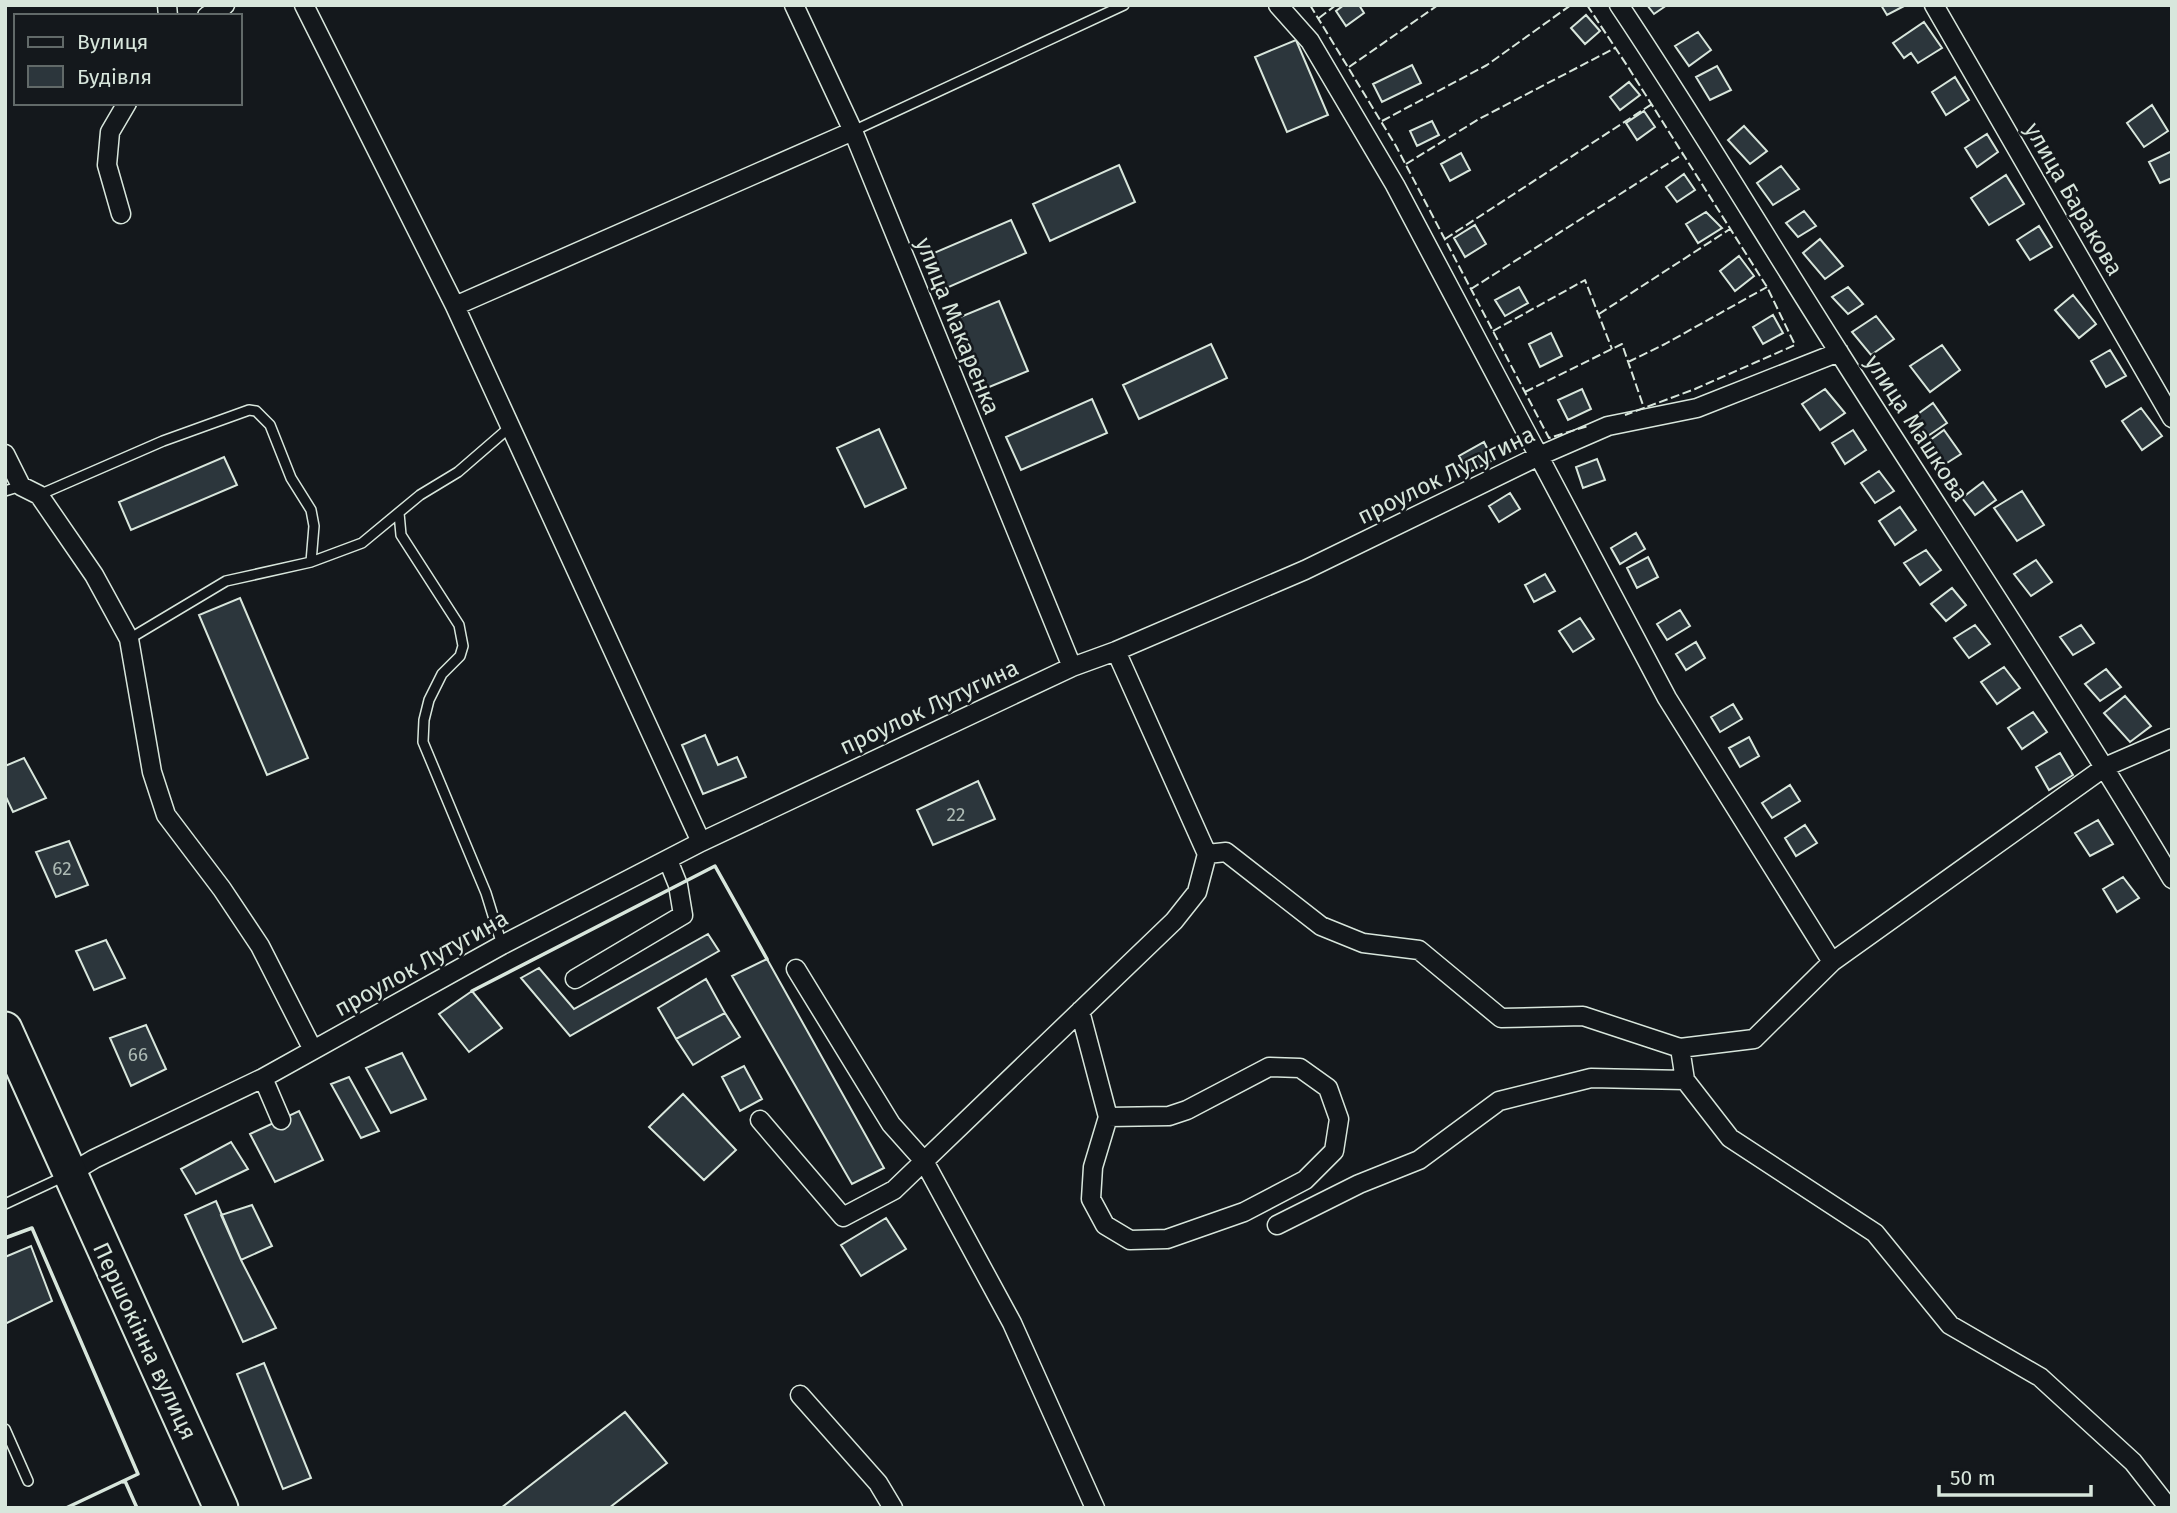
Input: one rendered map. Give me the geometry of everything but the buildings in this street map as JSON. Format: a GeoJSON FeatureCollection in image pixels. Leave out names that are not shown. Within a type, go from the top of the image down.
{"type":"FeatureCollection","features":[{"type":"Feature","properties":{"kind":"highway","name":"Першокінна вулиця"},"geometry":{"type":"LineString","coordinates":[[5,1029],[221,1508]]}},
{"type":"Feature","properties":{"kind":"street"},"geometry":{"type":"LineString","coordinates":[[209,14],[225,5]]}},
{"type":"Feature","properties":{"kind":"street"},"geometry":{"type":"LineString","coordinates":[[304,5],[455,306],[701,842]]}},
{"type":"Feature","properties":{"kind":"street","name":"улица Макаренка"},"geometry":{"type":"LineString","coordinates":[[794,5],[853,131],[1072,667]]}},
{"type":"Feature","properties":{"kind":"street"},"geometry":{"type":"LineString","coordinates":[[1278,5],[1310,41],[1395,185],[1667,698],[1832,962]]}},
{"type":"Feature","properties":{"kind":"street","name":"улица Машкова"},"geometry":{"type":"LineString","coordinates":[[1619,5],[2105,767],[2172,879]]}},
{"type":"Feature","properties":{"kind":"street","name":"улица Баракова"},"geometry":{"type":"LineString","coordinates":[[1934,5],[2172,418]]}},
{"type":"Feature","properties":{"kind":"street"},"geometry":{"type":"LineString","coordinates":[[121,214],[107,166],[110,132],[126,105]]}},
{"type":"Feature","properties":{"kind":"street"},"geometry":{"type":"LineString","coordinates":[[455,306],[853,131]]}},
{"type":"Feature","properties":{"kind":"street","name":"проулок Лутугина"},"geometry":{"type":"LineString","coordinates":[[69,1174],[94,1159],[263,1078],[502,945],[701,842],[1072,667],[1305,570],[1539,456],[1608,426],[1697,408],[1839,352]]}},
{"type":"Feature","properties":{"kind":"street"},"geometry":{"type":"LineString","coordinates":[[5,454],[13,488],[39,495],[94,575],[129,639],[152,772],[166,815],[222,889],[260,946],[313,1050]]}},
{"type":"Feature","properties":{"kind":"street"},"geometry":{"type":"LineString","coordinates":[[760,1120],[843,1217],[894,1190],[1174,921],[1197,892],[1207,854],[1115,651]]}},
{"type":"Feature","properties":{"kind":"street"},"geometry":{"type":"LineString","coordinates":[[1207,854],[1226,852],[1321,926],[1363,943],[1419,950],[1501,1018],[1584,1016],[1681,1048],[1755,1039],[1832,962],[2105,767],[2172,738]]}},
{"type":"Feature","properties":{"kind":"street"},"geometry":{"type":"LineString","coordinates":[[575,979],[682,915],[678,885],[668,860]]}},
{"type":"Feature","properties":{"kind":"street"},"geometry":{"type":"LineString","coordinates":[[796,969],[891,1124],[924,1161],[1012,1323],[1095,1508]]}},
{"type":"Feature","properties":{"kind":"street"},"geometry":{"type":"LineString","coordinates":[[1080,1012],[1108,1118],[1093,1167],[1091,1199],[1105,1225],[1130,1240],[1167,1239],[1244,1212],[1305,1180],[1334,1151],[1339,1119],[1328,1088],[1300,1068],[1269,1067],[1187,1110],[1169,1116],[1108,1118]]}},
{"type":"Feature","properties":{"kind":"street"},"geometry":{"type":"LineString","coordinates":[[1681,1048],[1685,1080],[1730,1139],[1875,1233],[1950,1325],[2040,1377],[2133,1462],[2169,1508]]}},
{"type":"Feature","properties":{"kind":"street"},"geometry":{"type":"LineString","coordinates":[[263,1078],[281,1120]]}},
{"type":"Feature","properties":{"kind":"street"},"geometry":{"type":"LineString","coordinates":[[1277,1225],[1359,1184],[1419,1160],[1499,1101],[1591,1078],[1685,1080]]}},
{"type":"Feature","properties":{"kind":"street"},"geometry":{"type":"LineString","coordinates":[[800,1395],[878,1483],[893,1508]]}},
{"type":"Feature","properties":{"kind":"lane"},"geometry":{"type":"LineString","coordinates":[[853,131],[1124,5]]}},
{"type":"Feature","properties":{"kind":"lane"},"geometry":{"type":"LineString","coordinates":[[39,495],[163,441],[249,410],[256,411],[270,425],[291,478],[310,510],[314,526],[311,562]]}},
{"type":"Feature","properties":{"kind":"lane"},"geometry":{"type":"LineString","coordinates":[[129,639],[226,581],[311,562],[362,543],[420,495],[458,472],[510,428]]}},
{"type":"Feature","properties":{"kind":"lane"},"geometry":{"type":"LineString","coordinates":[[399,513],[401,535],[459,625],[463,646],[460,656],[442,674],[429,700],[424,720],[423,742],[486,893],[502,945]]}},
{"type":"Feature","properties":{"kind":"lane"},"geometry":{"type":"LineString","coordinates":[[5,1203],[69,1174]]}},
{"type":"Feature","properties":{"kind":"lane"},"geometry":{"type":"LineString","coordinates":[[5,1430],[28,1481]]}},
{"type":"Feature","properties":{"kind":"fence"},"geometry":{"type":"LineString","coordinates":[[1310,5],[1396,146],[1549,438],[1588,426]]}},
{"type":"Feature","properties":{"kind":"fence"},"geometry":{"type":"LineString","coordinates":[[1319,18],[1336,5]]}},
{"type":"Feature","properties":{"kind":"fence"},"geometry":{"type":"LineString","coordinates":[[1349,67],[1438,5]]}},
{"type":"Feature","properties":{"kind":"fence"},"geometry":{"type":"LineString","coordinates":[[1382,121],[1487,65],[1571,5]]}},
{"type":"Feature","properties":{"kind":"fence"},"geometry":{"type":"LineString","coordinates":[[1587,5],[1767,287],[1795,345],[1695,389],[1625,415]]}},
{"type":"Feature","properties":{"kind":"fence"},"geometry":{"type":"LineString","coordinates":[[1406,164],[1479,119],[1615,48]]}},
{"type":"Feature","properties":{"kind":"fence"},"geometry":{"type":"LineString","coordinates":[[1445,239],[1652,104]]}},
{"type":"Feature","properties":{"kind":"fence"},"geometry":{"type":"LineString","coordinates":[[1471,289],[1683,154]]}},
{"type":"Feature","properties":{"kind":"fence"},"geometry":{"type":"LineString","coordinates":[[1599,314],[1730,229]]}},
{"type":"Feature","properties":{"kind":"fence"},"geometry":{"type":"LineString","coordinates":[[1493,331],[1585,280],[1612,349]]}},
{"type":"Feature","properties":{"kind":"fence"},"geometry":{"type":"LineString","coordinates":[[1628,362],[1767,287]]}},
{"type":"Feature","properties":{"kind":"fence"},"geometry":{"type":"LineString","coordinates":[[1525,392],[1622,344],[1644,408]]}},
{"type":"Feature","properties":{"kind":"wall"},"geometry":{"type":"LineString","coordinates":[[472,991],[715,866],[767,959]]}},
{"type":"Feature","properties":{"kind":"wall"},"geometry":{"type":"LineString","coordinates":[[5,1238],[32,1228],[138,1474],[66,1508]]}},
{"type":"Feature","properties":{"kind":"wall"},"geometry":{"type":"LineString","coordinates":[[123,1482],[125,1481],[137,1508]]}}]}
